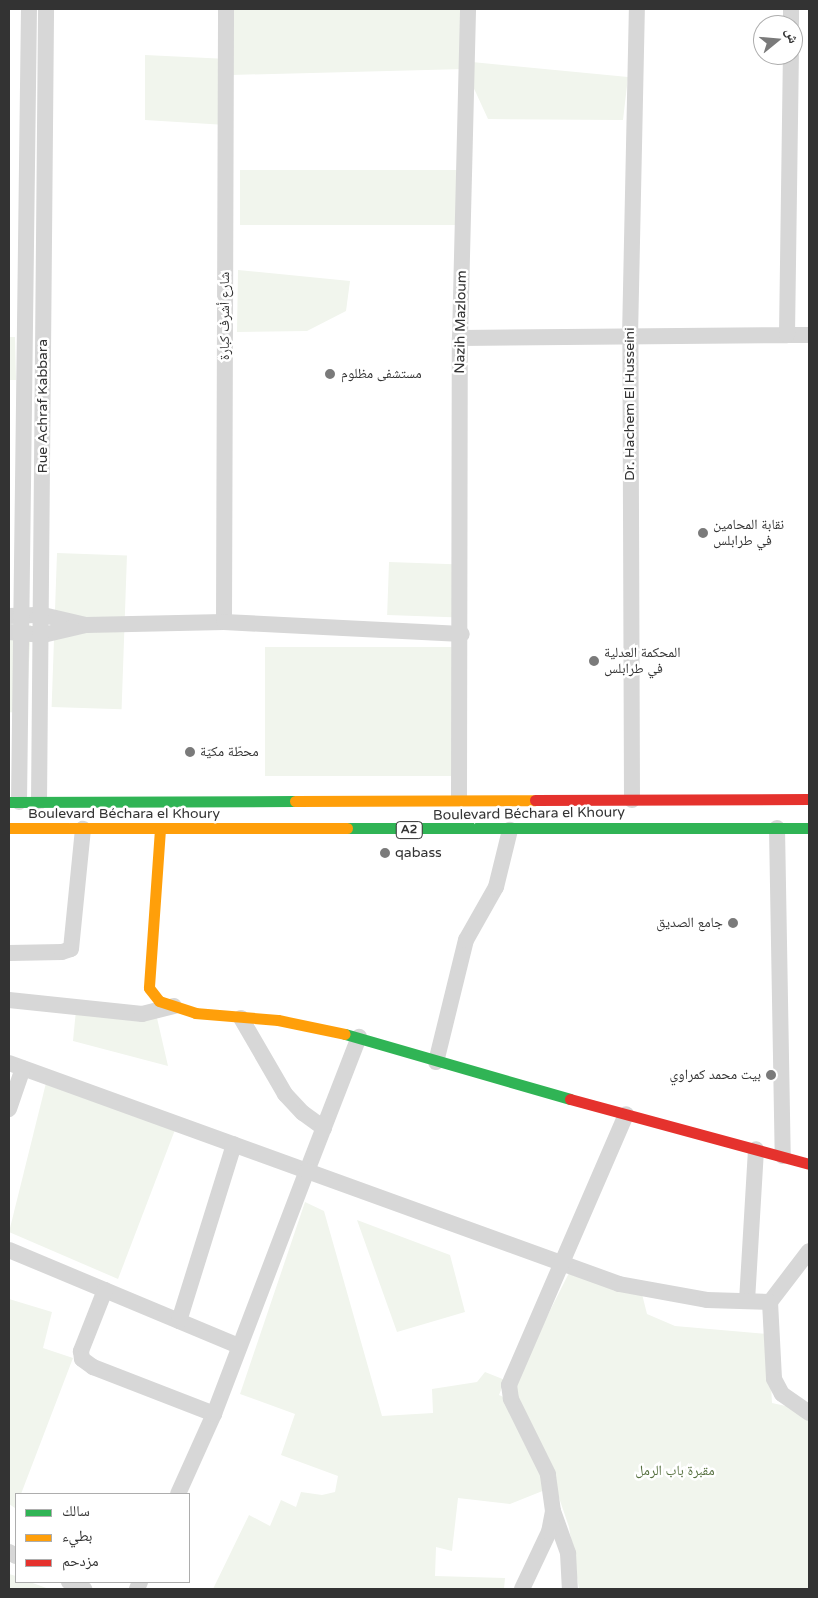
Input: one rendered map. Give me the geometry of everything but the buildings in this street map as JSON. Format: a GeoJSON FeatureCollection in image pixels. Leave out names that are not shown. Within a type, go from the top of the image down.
{"type":"FeatureCollection","features":[{"type":"Feature","properties":{"kind":"main road","name":"Boulevard Béchara el Khoury"},"geometry":{"type":"LineString","coordinates":[[14,802],[459,798],[632,800],[809,799]]}},
{"type":"Feature","properties":{"kind":"main road","name":"Boulevard Béchara el Khoury"},"geometry":{"type":"LineString","coordinates":[[9,828],[83,830],[809,828]]}},
{"type":"Feature","properties":{"kind":"main road"},"geometry":{"type":"LineString","coordinates":[[160,829],[149,988],[159,1001],[195,1013],[278,1020],[358,1037],[436,1062],[809,1164]]}},
{"type":"Feature","properties":{"kind":"street","name":"Rue Achraf Kabbara"},"geometry":{"type":"LineString","coordinates":[[14,802],[16,616],[29,9]]}},
{"type":"Feature","properties":{"kind":"street","name":"Rue Achraf Kabbara"},"geometry":{"type":"LineString","coordinates":[[39,802],[43,635],[46,9]]}},
{"type":"Feature","properties":{"kind":"street","name":"شارع أشرف كبارة"},"geometry":{"type":"LineString","coordinates":[[224,622],[226,9]]}},
{"type":"Feature","properties":{"kind":"street","name":"Nazih Mazloum"},"geometry":{"type":"LineString","coordinates":[[459,798],[462,634],[460,338],[468,9]]}},
{"type":"Feature","properties":{"kind":"street","name":"Dr. Hachem El Husseini"},"geometry":{"type":"LineString","coordinates":[[632,800],[630,336],[637,9]]}},
{"type":"Feature","properties":{"kind":"street"},"geometry":{"type":"LineString","coordinates":[[787,335],[791,65]]}},
{"type":"Feature","properties":{"kind":"street"},"geometry":{"type":"LineString","coordinates":[[460,338],[809,335]]}},
{"type":"Feature","properties":{"kind":"street"},"geometry":{"type":"LineString","coordinates":[[16,616],[43,615],[86,625]]}},
{"type":"Feature","properties":{"kind":"street"},"geometry":{"type":"LineString","coordinates":[[16,633],[43,635],[86,625],[224,622],[462,634]]}},
{"type":"Feature","properties":{"kind":"street"},"geometry":{"type":"LineString","coordinates":[[777,828],[783,1156]]}},
{"type":"Feature","properties":{"kind":"street"},"geometry":{"type":"LineString","coordinates":[[9,953],[62,952],[71,948],[83,830]]}},
{"type":"Feature","properties":{"kind":"street"},"geometry":{"type":"LineString","coordinates":[[436,1062],[466,940],[496,887],[510,830]]}},
{"type":"Feature","properties":{"kind":"street"},"geometry":{"type":"LineString","coordinates":[[9,1000],[142,1014],[174,1006]]}},
{"type":"Feature","properties":{"kind":"street"},"geometry":{"type":"LineString","coordinates":[[241,1018],[286,1094],[303,1113],[324,1128]]}},
{"type":"Feature","properties":{"kind":"street"},"geometry":{"type":"LineString","coordinates":[[178,1493],[214,1414],[238,1346],[358,1037]]}},
{"type":"Feature","properties":{"kind":"street"},"geometry":{"type":"LineString","coordinates":[[9,1109],[16,1066],[560,1264],[668,1295],[770,1302]]}},
{"type":"Feature","properties":{"kind":"street"},"geometry":{"type":"LineString","coordinates":[[522,1589],[549,1532],[552,1511],[548,1474],[511,1400],[509,1385],[626,1114]]}},
{"type":"Feature","properties":{"kind":"street"},"geometry":{"type":"LineString","coordinates":[[179,1321],[234,1144]]}},
{"type":"Feature","properties":{"kind":"street"},"geometry":{"type":"LineString","coordinates":[[746,1301],[756,1149]]}},
{"type":"Feature","properties":{"kind":"street"},"geometry":{"type":"LineString","coordinates":[[9,1250],[238,1346]]}},
{"type":"Feature","properties":{"kind":"street"},"geometry":{"type":"LineString","coordinates":[[809,1251],[770,1302],[774,1379],[782,1394],[809,1413]]}},
{"type":"Feature","properties":{"kind":"street"},"geometry":{"type":"LineString","coordinates":[[105,1290],[81,1351],[82,1359],[93,1367],[214,1414]]}},
{"type":"Feature","properties":{"kind":"street"},"geometry":{"type":"LineString","coordinates":[[552,1511],[568,1553],[570,1589]]}},
{"type":"Feature","properties":{"kind":"street"},"geometry":{"type":"LineString","coordinates":[[70,1583],[84,1589]]}},
{"type":"Feature","properties":{"kind":"green space"},"geometry":{"type":"Polygon","coordinates":[[[233,9],[474,9],[472,62],[628,77],[623,120],[488,119],[465,69],[231,75],[226,125],[145,120],[145,55],[228,59],[233,9]]]}},
{"type":"Feature","properties":{"kind":"green space"},"geometry":{"type":"Polygon","coordinates":[[[240,170],[464,170],[464,225],[240,225],[240,170]]]}},
{"type":"Feature","properties":{"kind":"green space"},"geometry":{"type":"Polygon","coordinates":[[[238,270],[350,281],[346,311],[307,331],[237,332],[238,270]]]}},
{"type":"Feature","properties":{"kind":"green space"},"geometry":{"type":"Polygon","coordinates":[[[9,337],[15,337],[16,380],[9,380],[9,337]]]}},
{"type":"Feature","properties":{"kind":"green space"},"geometry":{"type":"Polygon","coordinates":[[[57,553],[127,555],[122,709],[52,707],[57,553]]]}},
{"type":"Feature","properties":{"kind":"green space"},"geometry":{"type":"Polygon","coordinates":[[[389,562],[454,564],[452,617],[387,615],[389,562]]]}},
{"type":"Feature","properties":{"kind":"green space"},"geometry":{"type":"Polygon","coordinates":[[[9,624],[31,625],[26,713],[9,712],[9,624]]]}},
{"type":"Feature","properties":{"kind":"green space"},"geometry":{"type":"Polygon","coordinates":[[[265,647],[453,647],[453,776],[265,776],[265,647]]]}},
{"type":"Feature","properties":{"kind":"green space"},"geometry":{"type":"Polygon","coordinates":[[[76,1010],[157,1018],[168,1066],[73,1041],[76,1010]]]}},
{"type":"Feature","properties":{"kind":"green space"},"geometry":{"type":"Polygon","coordinates":[[[48,1075],[178,1122],[118,1279],[9,1232],[48,1075]]]}},
{"type":"Feature","properties":{"kind":"green space","name":"مقبرة باب الرمل"},"geometry":{"type":"Polygon","coordinates":[[[305,1202],[324,1211],[382,1416],[433,1413],[432,1389],[477,1382],[485,1372],[505,1380],[499,1395],[506,1398],[570,1271],[642,1294],[647,1314],[675,1326],[768,1334],[772,1403],[809,1411],[809,1589],[579,1589],[569,1527],[555,1486],[510,1504],[458,1498],[452,1551],[436,1547],[435,1576],[505,1578],[504,1589],[213,1589],[249,1515],[270,1526],[281,1500],[296,1507],[301,1492],[322,1495],[335,1492],[338,1476],[281,1455],[295,1414],[240,1394],[305,1202]]]}},
{"type":"Feature","properties":{"kind":"green space"},"geometry":{"type":"Polygon","coordinates":[[[357,1220],[450,1255],[465,1312],[397,1332],[357,1220]]]}},
{"type":"Feature","properties":{"kind":"green space"},"geometry":{"type":"Polygon","coordinates":[[[9,1299],[52,1312],[43,1348],[73,1358],[21,1493],[15,1493],[15,1508],[9,1504],[9,1299]]]}},
{"type":"Feature","properties":{"kind":"green space"},"geometry":{"type":"Polygon","coordinates":[[[9,1574],[15,1576],[15,1583],[33,1583],[49,1589],[9,1589],[9,1574]]]}},
{"type":"Feature","properties":{"kind":"traffic: fast"},"geometry":{"type":"LineString","coordinates":[[9,802],[295,801]]}},
{"type":"Feature","properties":{"kind":"traffic: fast"},"geometry":{"type":"LineString","coordinates":[[347,828],[809,828]]}},
{"type":"Feature","properties":{"kind":"traffic: fast"},"geometry":{"type":"LineString","coordinates":[[345,1034],[570,1099]]}},
{"type":"Feature","properties":{"kind":"traffic: slow"},"geometry":{"type":"LineString","coordinates":[[295,801],[535,800]]}},
{"type":"Feature","properties":{"kind":"traffic: slow"},"geometry":{"type":"LineString","coordinates":[[9,828],[347,828]]}},
{"type":"Feature","properties":{"kind":"traffic: slow"},"geometry":{"type":"LineString","coordinates":[[160,829],[149,988],[159,1001],[195,1013],[278,1020],[345,1034]]}},
{"type":"Feature","properties":{"kind":"traffic: jam"},"geometry":{"type":"LineString","coordinates":[[535,800],[809,799]]}},
{"type":"Feature","properties":{"kind":"traffic: jam"},"geometry":{"type":"LineString","coordinates":[[570,1099],[809,1164]]}},
{"type":"Feature","properties":{"kind":"place","name":"مستشفى مظلوم"},"geometry":{"type":"Point","coordinates":[330,374]}},
{"type":"Feature","properties":{"kind":"place","name":"نقابة المحامين في طرابلس"},"geometry":{"type":"Point","coordinates":[703,533]}},
{"type":"Feature","properties":{"kind":"place","name":"المحكمة العدلية في طرابلس"},"geometry":{"type":"Point","coordinates":[594,661]}},
{"type":"Feature","properties":{"kind":"place","name":"محطّة مكيّة"},"geometry":{"type":"Point","coordinates":[190,752]}},
{"type":"Feature","properties":{"kind":"place","name":"qabass"},"geometry":{"type":"Point","coordinates":[385,853]}},
{"type":"Feature","properties":{"kind":"place","name":"جامع الصديق"},"geometry":{"type":"Point","coordinates":[733,923]}},
{"type":"Feature","properties":{"kind":"place","name":"بيت محمد كمراوي"},"geometry":{"type":"Point","coordinates":[771,1075]}}]}
